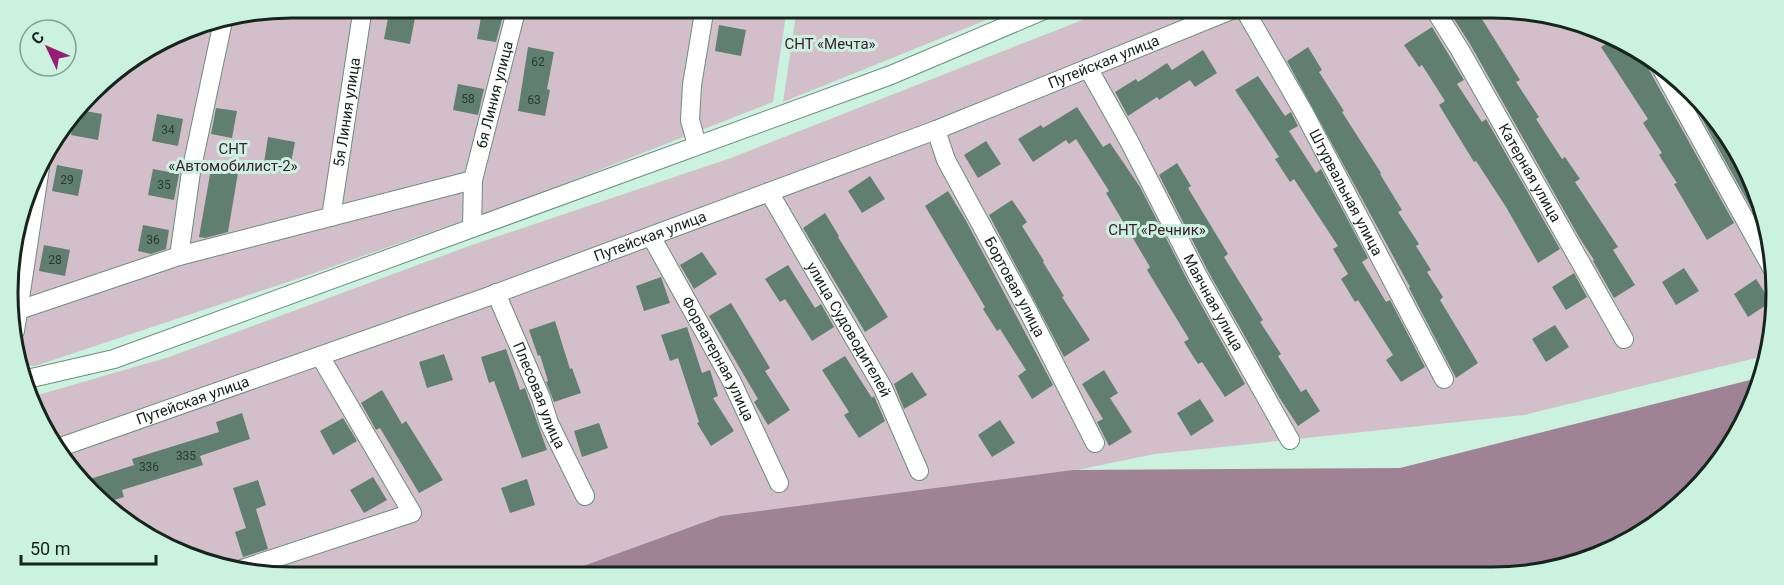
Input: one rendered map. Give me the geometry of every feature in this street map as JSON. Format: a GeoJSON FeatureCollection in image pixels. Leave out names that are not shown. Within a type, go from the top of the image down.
{"type":"FeatureCollection","features":[{"type":"Feature","properties":{"kind":"street","name":"5я Линия улица"},"geometry":{"type":"LineString","coordinates":[[331,217],[361,18]]}},
{"type":"Feature","properties":{"kind":"street","name":"6я Линия улица"},"geometry":{"type":"LineString","coordinates":[[472,228],[473,180],[514,18]]}},
{"type":"Feature","properties":{"kind":"street"},"geometry":{"type":"LineString","coordinates":[[697,145],[690,120],[692,85],[703,18]]}},
{"type":"Feature","properties":{"kind":"street"},"geometry":{"type":"LineString","coordinates":[[32,378],[114,359],[891,75],[1027,18]]}},
{"type":"Feature","properties":{"kind":"street","name":"Путейская улица"},"geometry":{"type":"LineString","coordinates":[[64,446],[651,236],[936,130],[1216,18]]}},
{"type":"Feature","properties":{"kind":"street","name":"Штурвальная улица"},"geometry":{"type":"LineString","coordinates":[[1247,18],[1303,111],[1444,379]]}},
{"type":"Feature","properties":{"kind":"street","name":"Катерная улица"},"geometry":{"type":"LineString","coordinates":[[1439,18],[1460,50],[1624,339]]}},
{"type":"Feature","properties":{"kind":"street"},"geometry":{"type":"LineString","coordinates":[[179,256],[190,172],[222,27]]}},
{"type":"Feature","properties":{"kind":"street","name":"Маячная улица"},"geometry":{"type":"LineString","coordinates":[[1088,68],[1129,141],[1199,278],[1290,440]]}},
{"type":"Feature","properties":{"kind":"street"},"geometry":{"type":"LineString","coordinates":[[1670,85],[1763,252]]}},
{"type":"Feature","properties":{"kind":"street","name":"Бортовая улица"},"geometry":{"type":"LineString","coordinates":[[936,130],[946,160],[1028,311],[1095,443]]}},
{"type":"Feature","properties":{"kind":"street"},"geometry":{"type":"LineString","coordinates":[[19,308],[179,256],[473,180]]}},
{"type":"Feature","properties":{"kind":"street","name":"улица Судоводителей"},"geometry":{"type":"LineString","coordinates":[[769,192],[883,388],[919,471]]}},
{"type":"Feature","properties":{"kind":"street"},"geometry":{"type":"LineString","coordinates":[[18,296],[34,201]]}},
{"type":"Feature","properties":{"kind":"street","name":"Форватерная улица"},"geometry":{"type":"LineString","coordinates":[[651,236],[730,380],[779,483]]}},
{"type":"Feature","properties":{"kind":"street","name":"Плесовая улица"},"geometry":{"type":"LineString","coordinates":[[496,293],[549,423],[585,496]]}},
{"type":"Feature","properties":{"kind":"street"},"geometry":{"type":"LineString","coordinates":[[255,565],[412,513],[320,356]]}},
{"type":"Feature","properties":{"kind":"green space","name":"СНТ «Автомобилист-2»"},"geometry":{"type":"Polygon","coordinates":[[[292,18],[786,18],[773,102],[533,196],[303,277],[35,366],[27,364],[20,328],[18,292],[23,239],[39,187],[64,140],[98,98],[140,64],[171,46],[221,27],[257,20],[292,18]]]}},
{"type":"Feature","properties":{"kind":"green space","name":"СНТ «Мечта»"},"geometry":{"type":"Polygon","coordinates":[[[795,18],[991,18],[783,102],[795,18]]]}},
{"type":"Feature","properties":{"kind":"green space","name":"СНТ «Речник»"},"geometry":{"type":"Polygon","coordinates":[[[1088,18],[1492,18],[1545,23],[1597,39],[1644,64],[1686,98],[1720,140],[1745,187],[1761,239],[1766,292],[1761,346],[1758,357],[1524,415],[1155,454],[602,567],[292,567],[257,565],[221,558],[187,546],[155,530],[125,510],[98,487],[64,445],[38,395],[169,357],[469,246],[731,158],[1088,18]]]}},
{"type":"Feature","properties":{"kind":"shaded area"},"geometry":{"type":"Polygon","coordinates":[[[1751,380],[1738,414],[1720,445],[1686,487],[1659,510],[1629,530],[1597,546],[1563,558],[1527,565],[1492,567],[581,567],[721,516],[1073,470],[1400,468],[1751,380]]]}},
{"type":"Feature","properties":{"kind":"building"},"geometry":{"type":"Polygon","coordinates":[[[388,18],[415,18],[410,44],[384,39],[388,18]]]}},
{"type":"Feature","properties":{"kind":"building"},"geometry":{"type":"Polygon","coordinates":[[[481,18],[502,18],[496,42],[477,39],[481,18]]]}},
{"type":"Feature","properties":{"kind":"building"},"geometry":{"type":"Polygon","coordinates":[[[1453,18],[1481,18],[1520,80],[1516,82],[1539,117],[1536,119],[1562,159],[1565,157],[1580,179],[1575,182],[1618,247],[1613,250],[1635,285],[1614,298],[1453,18]]]}},
{"type":"Feature","properties":{"kind":"building"},"geometry":{"type":"Polygon","coordinates":[[[719,25],[746,30],[741,56],[715,51],[719,25]]]}},
{"type":"Feature","properties":{"kind":"building"},"geometry":{"type":"Polygon","coordinates":[[[1432,27],[1464,80],[1457,84],[1482,122],[1486,119],[1560,249],[1538,263],[1506,207],[1476,161],[1474,162],[1439,105],[1445,101],[1422,65],[1419,67],[1404,45],[1432,27]]]}},
{"type":"Feature","properties":{"kind":"building"},"geometry":{"type":"Polygon","coordinates":[[[1607,43],[1646,66],[1734,223],[1707,240],[1674,184],[1677,183],[1659,155],[1662,153],[1643,123],[1648,119],[1601,47],[1607,43]]]}},
{"type":"Feature","properties":{"kind":"building"},"geometry":{"type":"Polygon","coordinates":[[[528,47],[554,52],[545,116],[518,111],[528,47]]]}},
{"type":"Feature","properties":{"kind":"building"},"geometry":{"type":"Polygon","coordinates":[[[1308,47],[1322,70],[1319,72],[1344,111],[1342,112],[1402,210],[1398,212],[1419,244],[1416,246],[1431,270],[1427,272],[1443,297],[1440,300],[1478,363],[1456,378],[1410,287],[1287,61],[1308,47]]]}},
{"type":"Feature","properties":{"kind":"building"},"geometry":{"type":"Polygon","coordinates":[[[1203,50],[1217,73],[1195,87],[1190,80],[1159,100],[1157,97],[1128,116],[1115,92],[1136,79],[1138,82],[1167,63],[1172,70],[1203,50]]]}},
{"type":"Feature","properties":{"kind":"building"},"geometry":{"type":"Polygon","coordinates":[[[1258,76],[1285,116],[1291,112],[1298,126],[1289,131],[1316,173],[1321,169],[1368,258],[1362,262],[1386,302],[1390,300],[1425,367],[1401,382],[1386,360],[1393,355],[1358,300],[1355,302],[1341,279],[1348,274],[1333,249],[1338,246],[1294,179],[1290,182],[1275,159],[1279,157],[1235,90],[1258,76]]]}},
{"type":"Feature","properties":{"kind":"building"},"geometry":{"type":"Polygon","coordinates":[[[458,84],[484,89],[478,115],[453,110],[458,84]]]}},
{"type":"Feature","properties":{"kind":"building"},"geometry":{"type":"Polygon","coordinates":[[[1077,107],[1103,147],[1110,143],[1140,187],[1189,283],[1245,384],[1225,397],[1202,362],[1198,364],[1184,342],[1189,339],[1147,270],[1150,267],[1106,193],[1109,191],[1076,139],[1069,144],[1066,140],[1033,162],[1018,139],[1041,125],[1043,128],[1077,107]]]}},
{"type":"Feature","properties":{"kind":"building"},"geometry":{"type":"Polygon","coordinates":[[[216,108],[237,111],[232,138],[211,134],[216,108]]]}},
{"type":"Feature","properties":{"kind":"building"},"geometry":{"type":"Polygon","coordinates":[[[87,111],[102,114],[98,140],[71,135],[72,129],[87,111]]]}},
{"type":"Feature","properties":{"kind":"building"},"geometry":{"type":"Polygon","coordinates":[[[1698,112],[1720,140],[1738,171],[1753,211],[1698,112]]]}},
{"type":"Feature","properties":{"kind":"building"},"geometry":{"type":"Polygon","coordinates":[[[157,114],[183,119],[178,146],[152,141],[157,114]]]}},
{"type":"Feature","properties":{"kind":"building"},"geometry":{"type":"Polygon","coordinates":[[[268,137],[295,142],[290,168],[264,163],[268,137]]]}},
{"type":"Feature","properties":{"kind":"building"},"geometry":{"type":"Polygon","coordinates":[[[986,141],[1001,164],[978,178],[964,155],[986,141]]]}},
{"type":"Feature","properties":{"kind":"building"},"geometry":{"type":"Polygon","coordinates":[[[212,163],[239,167],[228,232],[205,238],[199,237],[212,163]]]}},
{"type":"Feature","properties":{"kind":"building"},"geometry":{"type":"Polygon","coordinates":[[[1177,163],[1191,186],[1188,188],[1228,254],[1224,257],[1263,320],[1260,322],[1281,354],[1278,356],[1301,392],[1306,389],[1320,411],[1298,426],[1279,397],[1209,273],[1159,175],[1177,163]]]}},
{"type":"Feature","properties":{"kind":"building"},"geometry":{"type":"Polygon","coordinates":[[[57,165],[83,170],[78,196],[52,191],[57,165]]]}},
{"type":"Feature","properties":{"kind":"building"},"geometry":{"type":"Polygon","coordinates":[[[153,169],[179,174],[174,200],[148,195],[153,169]]]}},
{"type":"Feature","properties":{"kind":"building"},"geometry":{"type":"Polygon","coordinates":[[[870,176],[885,199],[862,213],[848,191],[870,176]]]}},
{"type":"Feature","properties":{"kind":"building"},"geometry":{"type":"Polygon","coordinates":[[[948,191],[1053,385],[1032,399],[1018,376],[1026,370],[1000,329],[997,331],[983,309],[985,307],[925,206],[948,191]]]}},
{"type":"Feature","properties":{"kind":"building"},"geometry":{"type":"Polygon","coordinates":[[[1012,200],[1027,222],[1022,226],[1064,296],[1062,297],[1090,340],[1064,357],[989,215],[1012,200]]]}},
{"type":"Feature","properties":{"kind":"building"},"geometry":{"type":"Polygon","coordinates":[[[825,213],[888,317],[865,332],[803,228],[825,213]]]}},
{"type":"Feature","properties":{"kind":"building"},"geometry":{"type":"Polygon","coordinates":[[[143,225],[169,230],[166,249],[151,254],[138,251],[143,225]]]}},
{"type":"Feature","properties":{"kind":"building"},"geometry":{"type":"Polygon","coordinates":[[[44,245],[70,250],[65,276],[39,271],[44,245]]]}},
{"type":"Feature","properties":{"kind":"building"},"geometry":{"type":"Polygon","coordinates":[[[702,252],[717,274],[694,289],[680,265],[702,252]]]}},
{"type":"Feature","properties":{"kind":"building"},"geometry":{"type":"Polygon","coordinates":[[[788,265],[815,308],[821,304],[834,327],[812,341],[785,299],[780,302],[765,279],[788,265]]]}},
{"type":"Feature","properties":{"kind":"building"},"geometry":{"type":"Polygon","coordinates":[[[1684,268],[1699,291],[1676,305],[1662,282],[1684,268]]]}},
{"type":"Feature","properties":{"kind":"building"},"geometry":{"type":"Polygon","coordinates":[[[1574,273],[1587,297],[1566,310],[1552,287],[1574,273]]]}},
{"type":"Feature","properties":{"kind":"building"},"geometry":{"type":"Polygon","coordinates":[[[661,277],[670,303],[644,311],[636,286],[661,277]]]}},
{"type":"Feature","properties":{"kind":"building"},"geometry":{"type":"Polygon","coordinates":[[[1756,279],[1766,294],[1765,306],[1748,317],[1734,294],[1756,279]]]}},
{"type":"Feature","properties":{"kind":"building"},"geometry":{"type":"Polygon","coordinates":[[[731,303],[770,368],[765,371],[790,410],[768,425],[754,402],[758,399],[709,316],[731,303]]]}},
{"type":"Feature","properties":{"kind":"building"},"geometry":{"type":"Polygon","coordinates":[[[555,321],[570,369],[572,368],[581,393],[554,402],[546,382],[548,381],[540,355],[538,356],[529,330],[555,321]]]}},
{"type":"Feature","properties":{"kind":"building"},"geometry":{"type":"Polygon","coordinates":[[[1555,325],[1569,347],[1546,362],[1532,339],[1555,325]]]}},
{"type":"Feature","properties":{"kind":"building"},"geometry":{"type":"Polygon","coordinates":[[[687,327],[702,373],[710,370],[718,396],[713,398],[734,431],[711,446],[697,423],[699,422],[678,358],[670,361],[661,335],[687,327]]]}},
{"type":"Feature","properties":{"kind":"building"},"geometry":{"type":"Polygon","coordinates":[[[506,349],[520,390],[525,388],[547,450],[522,458],[494,381],[489,383],[481,357],[506,349]]]}},
{"type":"Feature","properties":{"kind":"building"},"geometry":{"type":"Polygon","coordinates":[[[444,354],[453,380],[427,388],[419,362],[444,354]]]}},
{"type":"Feature","properties":{"kind":"building"},"geometry":{"type":"Polygon","coordinates":[[[845,356],[872,398],[874,396],[885,421],[859,438],[844,415],[849,412],[822,370],[845,356]]]}},
{"type":"Feature","properties":{"kind":"building"},"geometry":{"type":"Polygon","coordinates":[[[1104,370],[1118,393],[1110,398],[1132,432],[1109,446],[1097,422],[1103,419],[1082,384],[1104,370]]]}},
{"type":"Feature","properties":{"kind":"building"},"geometry":{"type":"Polygon","coordinates":[[[912,372],[927,395],[904,409],[894,384],[912,372]]]}},
{"type":"Feature","properties":{"kind":"building"},"geometry":{"type":"Polygon","coordinates":[[[382,390],[402,424],[406,421],[443,480],[419,493],[380,428],[376,430],[361,403],[382,390]]]}},
{"type":"Feature","properties":{"kind":"building"},"geometry":{"type":"Polygon","coordinates":[[[1200,399],[1214,421],[1191,436],[1177,413],[1200,399]]]}},
{"type":"Feature","properties":{"kind":"building"},"geometry":{"type":"Polygon","coordinates":[[[242,413],[250,439],[200,456],[203,465],[122,490],[124,497],[113,500],[91,479],[134,465],[132,459],[219,432],[216,422],[242,413]]]}},
{"type":"Feature","properties":{"kind":"building"},"geometry":{"type":"Polygon","coordinates":[[[343,418],[357,441],[333,455],[320,431],[343,418]]]}},
{"type":"Feature","properties":{"kind":"building"},"geometry":{"type":"Polygon","coordinates":[[[1000,420],[1015,443],[992,457],[978,435],[1000,420]]]}},
{"type":"Feature","properties":{"kind":"building"},"geometry":{"type":"Polygon","coordinates":[[[599,423],[608,448],[582,457],[574,431],[599,423]]]}},
{"type":"Feature","properties":{"kind":"building"},"geometry":{"type":"Polygon","coordinates":[[[373,477],[387,500],[364,513],[350,490],[373,477]]]}},
{"type":"Feature","properties":{"kind":"building"},"geometry":{"type":"Polygon","coordinates":[[[527,479],[535,505],[510,513],[501,488],[527,479]]]}},
{"type":"Feature","properties":{"kind":"building"},"geometry":{"type":"Polygon","coordinates":[[[258,480],[266,505],[256,509],[268,549],[243,557],[235,532],[246,528],[233,488],[258,480]]]}}]}
